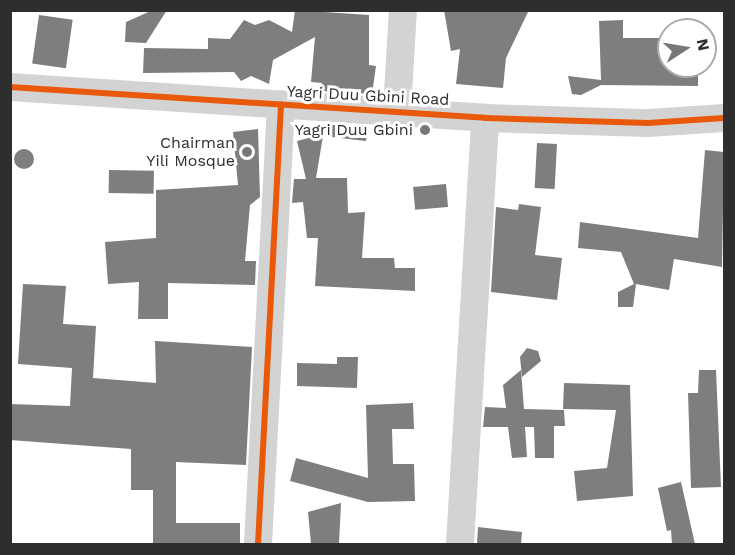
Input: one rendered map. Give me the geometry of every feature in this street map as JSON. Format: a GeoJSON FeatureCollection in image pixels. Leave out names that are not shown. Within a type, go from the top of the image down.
{"type":"FeatureCollection","features":[{"type":"Feature","properties":{"kind":"street"},"geometry":{"type":"LineString","coordinates":[[397,110],[403,10]]}},
{"type":"Feature","properties":{"kind":"street","name":"Yagri Duu Gbini Road"},"geometry":{"type":"LineString","coordinates":[[10,87],[281,105],[397,110],[484,118],[648,123],[724,118]]}},
{"type":"Feature","properties":{"kind":"street"},"geometry":{"type":"LineString","coordinates":[[258,544],[281,105]]}},
{"type":"Feature","properties":{"kind":"street"},"geometry":{"type":"LineString","coordinates":[[460,544],[484,118]]}},
{"type":"Feature","properties":{"kind":"building"},"geometry":{"type":"Polygon","coordinates":[[[153,10],[167,10],[146,43],[125,42],[126,22],[153,10]]]}},
{"type":"Feature","properties":{"kind":"building"},"geometry":{"type":"Polygon","coordinates":[[[295,10],[369,15],[369,65],[376,66],[372,94],[321,91],[322,83],[311,82],[315,37],[273,60],[269,84],[251,76],[241,81],[234,72],[143,73],[144,48],[208,49],[208,38],[230,39],[244,20],[255,25],[269,20],[292,32],[295,10]]]}},
{"type":"Feature","properties":{"kind":"building"},"geometry":{"type":"Polygon","coordinates":[[[444,10],[529,10],[506,58],[503,88],[456,84],[460,49],[451,51],[444,10]]]}},
{"type":"Feature","properties":{"kind":"building"},"geometry":{"type":"Polygon","coordinates":[[[39,15],[73,20],[66,68],[32,64],[39,15]]]}},
{"type":"Feature","properties":{"kind":"building"},"geometry":{"type":"Polygon","coordinates":[[[623,20],[623,38],[657,38],[657,78],[698,78],[698,86],[601,85],[581,95],[572,94],[568,76],[601,80],[599,21],[623,20]]]}},
{"type":"Feature","properties":{"kind":"building"},"geometry":{"type":"Polygon","coordinates":[[[317,124],[368,127],[366,141],[323,136],[316,178],[347,178],[348,213],[365,212],[362,258],[394,258],[395,268],[415,268],[415,291],[315,286],[318,238],[307,238],[303,202],[292,203],[294,179],[306,179],[297,141],[320,135],[317,124]]]}},
{"type":"Feature","properties":{"kind":"building"},"geometry":{"type":"Polygon","coordinates":[[[258,129],[260,197],[250,205],[245,261],[256,261],[255,285],[168,283],[168,319],[138,319],[139,282],[108,284],[105,242],[156,238],[156,190],[238,185],[233,132],[258,129]]]}},
{"type":"Feature","properties":{"kind":"building"},"geometry":{"type":"Polygon","coordinates":[[[537,143],[557,144],[555,189],[535,188],[537,143]]]}},
{"type":"Feature","properties":{"kind":"building"},"geometry":{"type":"Polygon","coordinates":[[[24,149],[31,152],[34,159],[31,166],[24,169],[17,166],[14,159],[17,152],[24,149]]]}},
{"type":"Feature","properties":{"kind":"building"},"geometry":{"type":"Polygon","coordinates":[[[705,150],[724,152],[722,267],[674,259],[669,290],[636,284],[633,307],[618,307],[618,292],[634,284],[621,252],[578,248],[580,222],[698,238],[705,150]]]}},
{"type":"Feature","properties":{"kind":"building"},"geometry":{"type":"Polygon","coordinates":[[[109,170],[154,171],[154,194],[109,193],[109,170]]]}},
{"type":"Feature","properties":{"kind":"building"},"geometry":{"type":"Polygon","coordinates":[[[446,184],[448,207],[415,210],[413,187],[446,184]]]}},
{"type":"Feature","properties":{"kind":"building"},"geometry":{"type":"Polygon","coordinates":[[[519,204],[541,207],[535,255],[562,258],[557,300],[491,292],[496,207],[518,210],[519,204]]]}},
{"type":"Feature","properties":{"kind":"building"},"geometry":{"type":"Polygon","coordinates":[[[23,284],[66,286],[63,324],[96,326],[93,378],[156,383],[155,341],[252,347],[246,465],[176,462],[176,523],[240,523],[240,544],[153,543],[153,490],[131,490],[131,449],[10,440],[10,404],[70,406],[72,368],[18,364],[23,284]]]}},
{"type":"Feature","properties":{"kind":"building"},"geometry":{"type":"Polygon","coordinates":[[[527,348],[538,351],[541,361],[522,377],[520,357],[527,348]]]}},
{"type":"Feature","properties":{"kind":"building"},"geometry":{"type":"Polygon","coordinates":[[[337,357],[358,357],[357,388],[297,386],[297,363],[337,364],[337,357]]]}},
{"type":"Feature","properties":{"kind":"building"},"geometry":{"type":"Polygon","coordinates":[[[521,370],[524,409],[564,410],[565,426],[554,426],[554,458],[535,458],[534,427],[525,427],[527,457],[512,458],[508,427],[483,427],[485,407],[506,408],[503,385],[521,370]]]}},
{"type":"Feature","properties":{"kind":"building"},"geometry":{"type":"Polygon","coordinates":[[[699,370],[716,370],[721,487],[691,488],[688,393],[698,393],[699,370]]]}},
{"type":"Feature","properties":{"kind":"building"},"geometry":{"type":"Polygon","coordinates":[[[564,383],[630,385],[633,496],[577,501],[574,471],[607,468],[616,410],[563,409],[564,383]]]}},
{"type":"Feature","properties":{"kind":"building"},"geometry":{"type":"Polygon","coordinates":[[[413,403],[414,429],[392,429],[393,464],[414,464],[415,501],[368,502],[290,481],[296,458],[368,478],[366,405],[413,403]]]}},
{"type":"Feature","properties":{"kind":"building"},"geometry":{"type":"Polygon","coordinates":[[[681,482],[695,544],[672,544],[671,530],[667,531],[658,488],[681,482]]]}},
{"type":"Feature","properties":{"kind":"building"},"geometry":{"type":"Polygon","coordinates":[[[341,503],[339,544],[311,544],[308,512],[341,503]]]}},
{"type":"Feature","properties":{"kind":"building"},"geometry":{"type":"Polygon","coordinates":[[[478,527],[522,532],[521,544],[477,544],[478,527]]]}},
{"type":"Feature","properties":{"kind":"cycle path"},"geometry":{"type":"LineString","coordinates":[[10,87],[485,118],[648,123],[724,118]]}},
{"type":"Feature","properties":{"kind":"cycle path"},"geometry":{"type":"LineString","coordinates":[[258,544],[281,105]]}},
{"type":"Feature","properties":{"kind":"place","name":"Yagri Duu Gbini"},"geometry":{"type":"Point","coordinates":[425,130]}},
{"type":"Feature","properties":{"kind":"place","name":"Chairman Yili Mosque"},"geometry":{"type":"Point","coordinates":[247,152]}}]}
